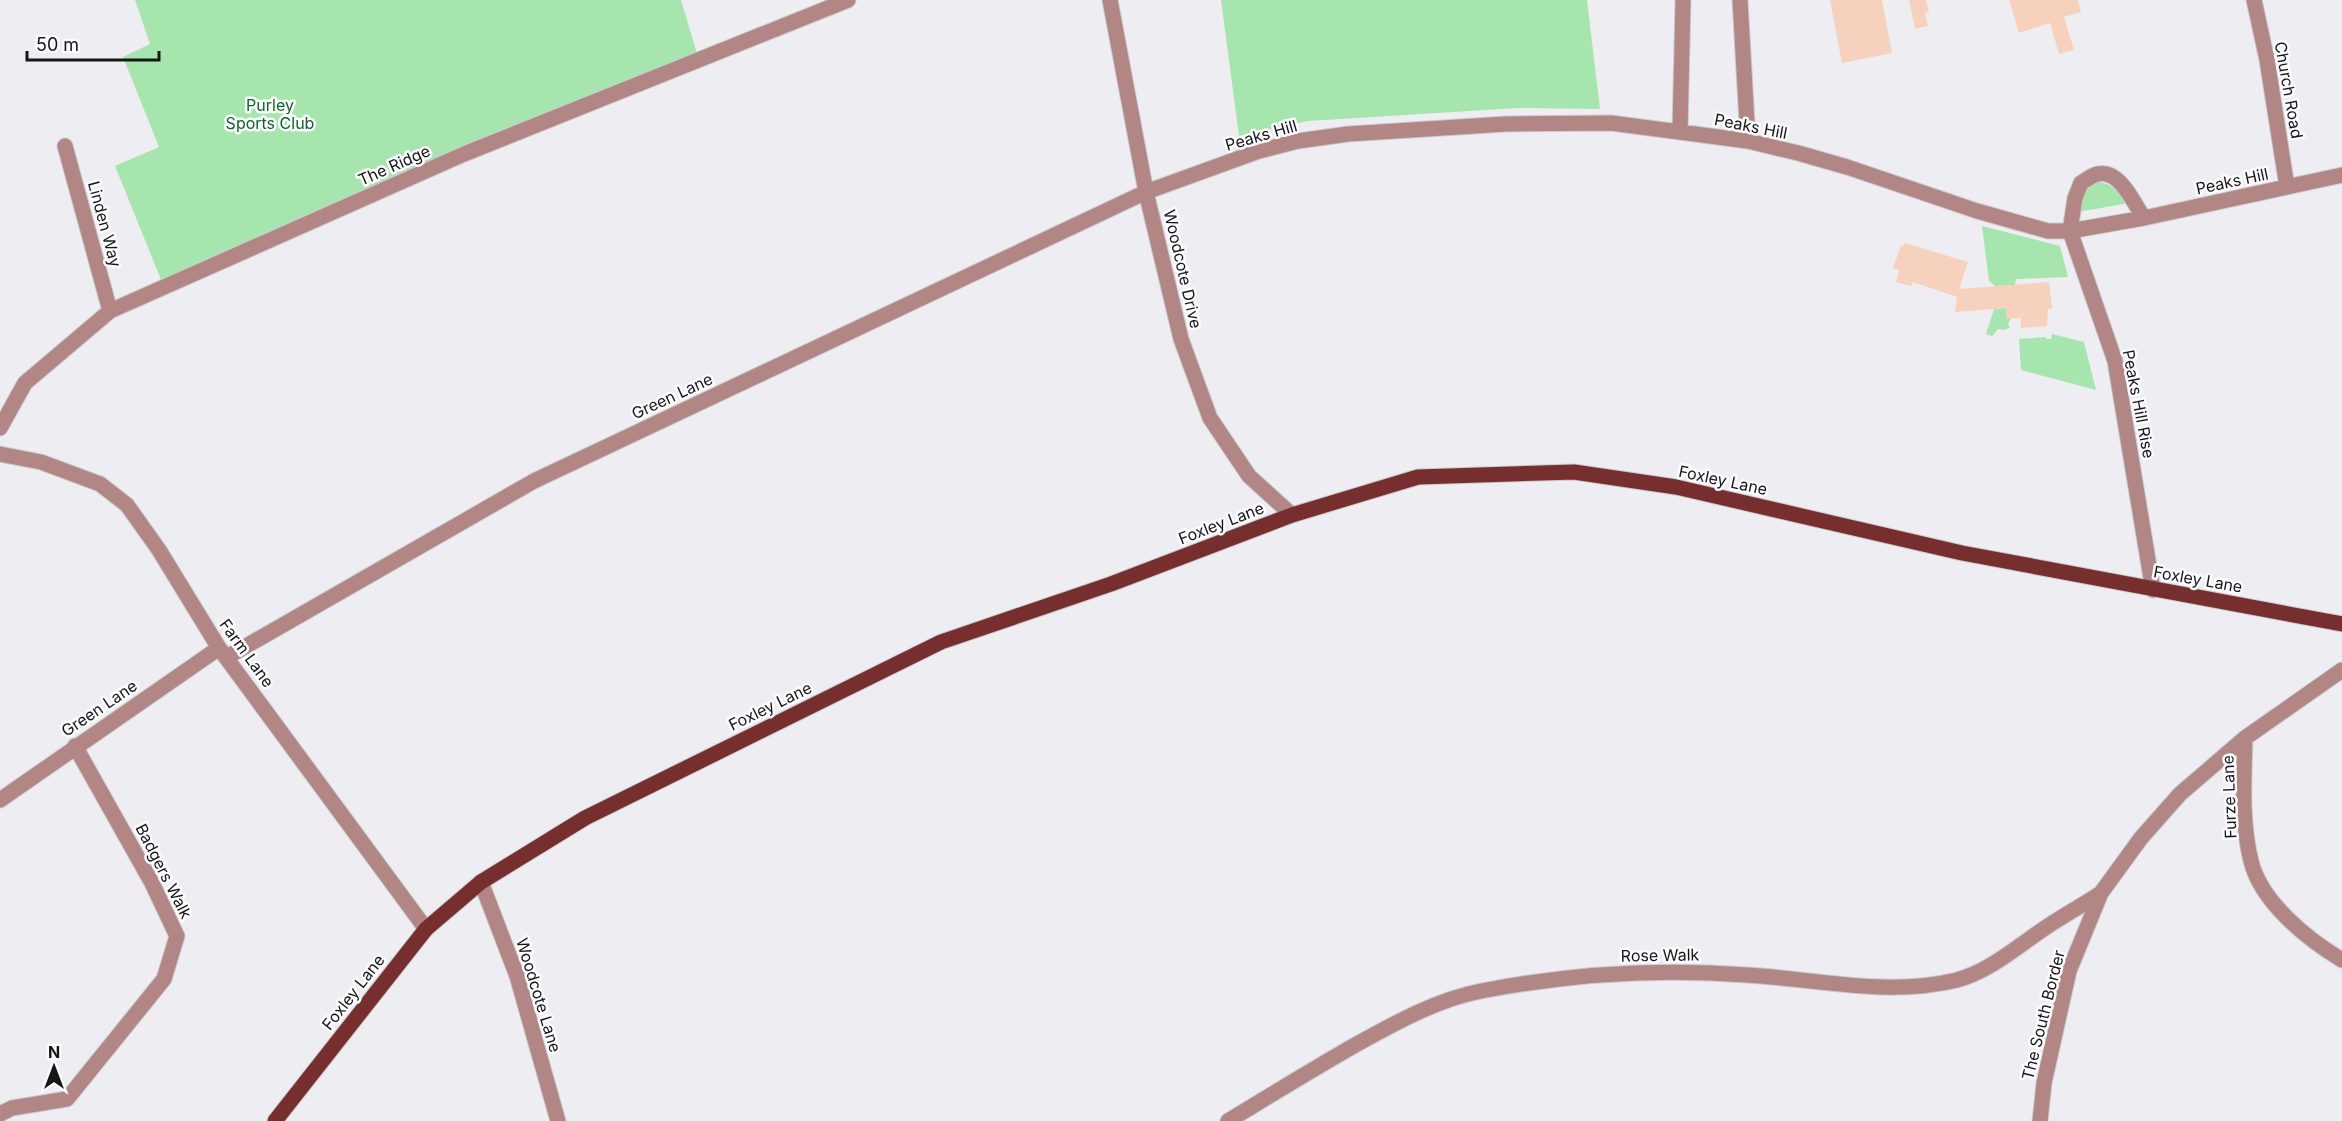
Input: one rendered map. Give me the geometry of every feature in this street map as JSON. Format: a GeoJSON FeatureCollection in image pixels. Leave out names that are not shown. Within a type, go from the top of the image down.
{"type":"FeatureCollection","features":[{"type":"Feature","properties":{"kind":"main road","name":"Foxley Lane"},"geometry":{"type":"LineString","coordinates":[[275,1121],[426,929],[481,882],[585,818],[940,642],[1111,584],[1292,515],[1419,477],[1574,472],[1676,488],[1962,553],[2342,624]]}},
{"type":"Feature","properties":{"kind":"street","name":"The Ridge"},"geometry":{"type":"LineString","coordinates":[[0,428],[25,383],[110,311],[464,154],[848,0]]}},
{"type":"Feature","properties":{"kind":"street","name":"Woodcote Drive"},"geometry":{"type":"LineString","coordinates":[[1110,0],[1146,192],[1181,339],[1210,418],[1249,476],[1292,515]]}},
{"type":"Feature","properties":{"kind":"street"},"geometry":{"type":"LineString","coordinates":[[1680,132],[1683,0]]}},
{"type":"Feature","properties":{"kind":"street"},"geometry":{"type":"LineString","coordinates":[[1740,0],[1748,141]]}},
{"type":"Feature","properties":{"kind":"street","name":"Church Road"},"geometry":{"type":"LineString","coordinates":[[2254,0],[2267,60],[2287,187]]}},
{"type":"Feature","properties":{"kind":"street","name":"Peaks Hill"},"geometry":{"type":"LineString","coordinates":[[1146,192],[1259,152],[1299,141],[1348,134],[1506,124],[1611,123],[1748,141],[1847,167],[2019,224],[2048,231],[2070,231],[2144,218],[2342,175]]}},
{"type":"Feature","properties":{"kind":"street","name":"Linden Way"},"geometry":{"type":"LineString","coordinates":[[64,146],[110,311]]}},
{"type":"Feature","properties":{"kind":"street"},"geometry":{"type":"LineString","coordinates":[[2070,231],[2075,198],[2080,183],[2099,173],[2109,174],[2117,179],[2144,218]]}},
{"type":"Feature","properties":{"kind":"street","name":"Green Lane"},"geometry":{"type":"LineString","coordinates":[[0,800],[75,746],[223,652],[534,481],[1146,192]]}},
{"type":"Feature","properties":{"kind":"street","name":"Peaks Hill Rise"},"geometry":{"type":"LineString","coordinates":[[2070,231],[2115,361],[2153,590]]}},
{"type":"Feature","properties":{"kind":"street","name":"Farm Lane"},"geometry":{"type":"LineString","coordinates":[[0,454],[40,462],[100,484],[127,505],[159,550],[223,652],[426,929]]}},
{"type":"Feature","properties":{"kind":"street","name":"The South Border"},"geometry":{"type":"LineString","coordinates":[[2040,1121],[2044,1083],[2069,971],[2101,893],[2141,838],[2180,794],[2245,738],[2342,670]]}},
{"type":"Feature","properties":{"kind":"street","name":"Furze Lane"},"geometry":{"type":"LineString","coordinates":[[2245,738],[2245,832],[2251,863],[2261,884],[2281,911],[2321,948],[2342,960]]}},
{"type":"Feature","properties":{"kind":"street","name":"Badgers Walk"},"geometry":{"type":"LineString","coordinates":[[0,1114],[12,1108],[67,1098],[164,979],[177,936],[152,883],[75,746]]}},
{"type":"Feature","properties":{"kind":"street","name":"Woodcote Lane"},"geometry":{"type":"LineString","coordinates":[[481,882],[517,976],[558,1121]]}},
{"type":"Feature","properties":{"kind":"street","name":"Rose Walk"},"geometry":{"type":"LineString","coordinates":[[1228,1121],[1387,1027],[1445,1000],[1480,991],[1538,982],[1593,975],[1659,971],[1750,975],[1840,985],[1888,987],[1959,979],[1992,964],[2101,893]]}},
{"type":"Feature","properties":{"kind":"green space","name":"Purley Sports Club"},"geometry":{"type":"Polygon","coordinates":[[[135,0],[681,0],[699,60],[164,287],[115,166],[159,147],[123,57],[150,44],[135,0]]]}},
{"type":"Feature","properties":{"kind":"green space"},"geometry":{"type":"Polygon","coordinates":[[[1221,0],[1587,0],[1600,109],[1519,108],[1308,121],[1239,136],[1221,0]]]}},
{"type":"Feature","properties":{"kind":"green space"},"geometry":{"type":"Polygon","coordinates":[[[2089,181],[2102,182],[2112,187],[2129,203],[2078,212],[2080,192],[2089,181]]]}},
{"type":"Feature","properties":{"kind":"green space"},"geometry":{"type":"Polygon","coordinates":[[[1982,226],[2060,246],[2068,277],[2016,279],[2015,285],[1995,286],[1989,281],[1982,226]]]}},
{"type":"Feature","properties":{"kind":"green space"},"geometry":{"type":"Polygon","coordinates":[[[2006,308],[2006,318],[2011,318],[2008,324],[2010,327],[2005,330],[1998,329],[1992,336],[1986,334],[1994,309],[2006,308]]]}},
{"type":"Feature","properties":{"kind":"green space"},"geometry":{"type":"Polygon","coordinates":[[[2052,334],[2084,342],[2096,390],[2021,370],[2019,339],[2046,337],[2046,339],[2051,339],[2052,334]]]}},
{"type":"Feature","properties":{"kind":"building"},"geometry":{"type":"Polygon","coordinates":[[[1830,0],[1882,0],[1892,53],[1842,63],[1830,0]]]}},
{"type":"Feature","properties":{"kind":"building"},"geometry":{"type":"Polygon","coordinates":[[[1909,0],[1926,0],[1929,12],[1925,13],[1928,26],[1915,29],[1909,0]]]}},
{"type":"Feature","properties":{"kind":"building"},"geometry":{"type":"Polygon","coordinates":[[[2009,0],[2078,0],[2081,12],[2064,17],[2074,50],[2059,54],[2050,23],[2019,33],[2009,0]]]}},
{"type":"Feature","properties":{"kind":"building"},"geometry":{"type":"Polygon","coordinates":[[[1905,243],[1968,262],[1959,289],[2049,282],[2052,308],[2048,309],[2047,326],[2021,328],[2021,318],[2006,319],[2006,308],[1955,312],[1957,297],[1913,282],[1911,286],[1896,282],[1899,270],[1893,268],[1901,245],[1904,246],[1905,243]]]}}]}
